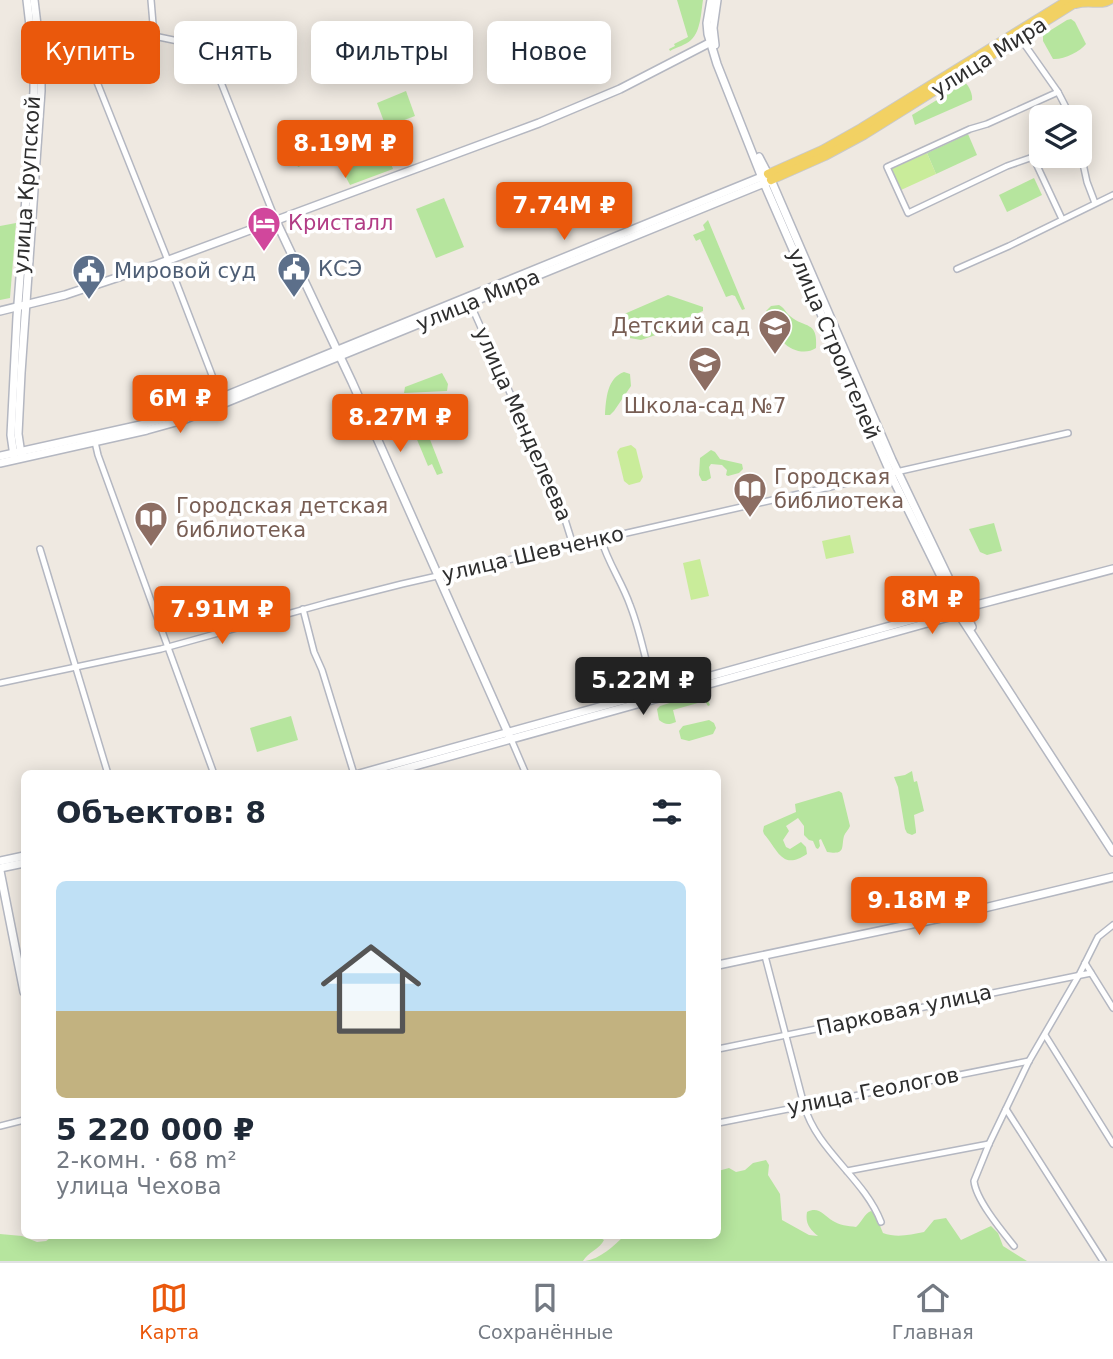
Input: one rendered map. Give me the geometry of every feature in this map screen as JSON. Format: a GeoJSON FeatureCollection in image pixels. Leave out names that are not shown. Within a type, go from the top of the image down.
{"type":"FeatureCollection","features":[{"type":"Feature","properties":{"kind":"main road","name":"улица Крупской"},"geometry":{"type":"LineString","coordinates":[[27,0],[31,21]]}},
{"type":"Feature","properties":{"kind":"main road","name":"улица Крупской"},"geometry":{"type":"LineString","coordinates":[[34,0],[35,21]]}},
{"type":"Feature","properties":{"kind":"main road","name":"улица Строителей"},"geometry":{"type":"LineString","coordinates":[[710,0],[707,23],[712,41],[766,179],[894,472],[961,610],[998,673],[1113,852]]}},
{"type":"Feature","properties":{"kind":"main road","name":"улица Строителей"},"geometry":{"type":"LineString","coordinates":[[712,41],[717,0]]}},
{"type":"Feature","properties":{"kind":"main road"},"geometry":{"type":"LineString","coordinates":[[1074,1],[1104,3],[1110,0]]}},
{"type":"Feature","properties":{"kind":"main road","name":"улица Мира"},"geometry":{"type":"LineString","coordinates":[[0,463],[17,456],[168,425],[766,179],[861,128],[1074,1]]}},
{"type":"Feature","properties":{"kind":"main road"},"geometry":{"type":"LineString","coordinates":[[0,311],[65,295],[168,260],[594,101],[712,41]]}},
{"type":"Feature","properties":{"kind":"main road","name":"улица Крупской"},"geometry":{"type":"LineString","coordinates":[[17,456],[21,306],[37,84]]}},
{"type":"Feature","properties":{"kind":"main road"},"geometry":{"type":"LineString","coordinates":[[276,221],[339,353],[509,736]]}},
{"type":"Feature","properties":{"kind":"main road","name":"улица Мира"},"geometry":{"type":"LineString","coordinates":[[0,456],[17,456]]}},
{"type":"Feature","properties":{"kind":"main road"},"geometry":{"type":"LineString","coordinates":[[399,770],[655,695],[1113,571]]}},
{"type":"Feature","properties":{"kind":"main road"},"geometry":{"type":"LineString","coordinates":[[373,770],[509,736]]}},
{"type":"Feature","properties":{"kind":"main road"},"geometry":{"type":"LineString","coordinates":[[0,861],[21,857]]}},
{"type":"Feature","properties":{"kind":"main road"},"geometry":{"type":"LineString","coordinates":[[21,864],[0,870],[21,977]]}},
{"type":"Feature","properties":{"kind":"main road"},"geometry":{"type":"LineString","coordinates":[[721,964],[955,915],[1113,877]]}},
{"type":"Feature","properties":{"kind":"street"},"geometry":{"type":"LineString","coordinates":[[151,0],[153,21]]}},
{"type":"Feature","properties":{"kind":"street"},"geometry":{"type":"LineString","coordinates":[[1018,35],[1065,105]]}},
{"type":"Feature","properties":{"kind":"street"},"geometry":{"type":"LineString","coordinates":[[160,37],[188,44],[220,80],[276,221]]}},
{"type":"Feature","properties":{"kind":"street"},"geometry":{"type":"LineString","coordinates":[[98,84],[215,383]]}},
{"type":"Feature","properties":{"kind":"street"},"geometry":{"type":"LineString","coordinates":[[1058,92],[887,167],[908,213],[1007,166],[1033,157],[1062,219]]}},
{"type":"Feature","properties":{"kind":"street"},"geometry":{"type":"LineString","coordinates":[[1084,168],[1095,204]]}},
{"type":"Feature","properties":{"kind":"street"},"geometry":{"type":"LineString","coordinates":[[957,269],[1113,195]]}},
{"type":"Feature","properties":{"kind":"street","name":"улица Менделеева"},"geometry":{"type":"LineString","coordinates":[[469,300],[562,510],[573,545]]}},
{"type":"Feature","properties":{"kind":"street","name":"улица Шевченко"},"geometry":{"type":"LineString","coordinates":[[0,683],[169,646],[438,576],[1068,433]]}},
{"type":"Feature","properties":{"kind":"street"},"geometry":{"type":"LineString","coordinates":[[94,439],[213,770]]}},
{"type":"Feature","properties":{"kind":"street"},"geometry":{"type":"LineString","coordinates":[[601,539],[606,556],[632,610],[655,695]]}},
{"type":"Feature","properties":{"kind":"street"},"geometry":{"type":"LineString","coordinates":[[40,549],[107,770]]}},
{"type":"Feature","properties":{"kind":"street"},"geometry":{"type":"LineString","coordinates":[[303,609],[314,652],[356,770]]}},
{"type":"Feature","properties":{"kind":"street"},"geometry":{"type":"LineString","coordinates":[[509,736],[524,770]]}},
{"type":"Feature","properties":{"kind":"street"},"geometry":{"type":"LineString","coordinates":[[1014,1246],[988,1212],[974,1181],[1029,1060],[1098,937],[1113,925]]}},
{"type":"Feature","properties":{"kind":"street"},"geometry":{"type":"LineString","coordinates":[[765,956],[810,1123],[873,1203],[881,1222]]}},
{"type":"Feature","properties":{"kind":"street"},"geometry":{"type":"LineString","coordinates":[[1085,963],[1113,1009]]}},
{"type":"Feature","properties":{"kind":"street","name":"Парковая улица"},"geometry":{"type":"LineString","coordinates":[[721,1048],[1091,973]]}},
{"type":"Feature","properties":{"kind":"street"},"geometry":{"type":"LineString","coordinates":[[1045,1035],[1113,1144]]}},
{"type":"Feature","properties":{"kind":"street","name":"улица Геологов"},"geometry":{"type":"LineString","coordinates":[[721,1122],[1029,1060]]}},
{"type":"Feature","properties":{"kind":"street"},"geometry":{"type":"LineString","coordinates":[[1006,1109],[1103,1261]]}},
{"type":"Feature","properties":{"kind":"street"},"geometry":{"type":"LineString","coordinates":[[0,1126],[21,1121]]}},
{"type":"Feature","properties":{"kind":"street"},"geometry":{"type":"LineString","coordinates":[[847,1171],[989,1144]]}},
{"type":"Feature","properties":{"kind":"green space"},"geometry":{"type":"Polygon","coordinates":[[[677,0],[703,0],[697,32],[687,43],[670,51],[674,44],[688,37],[677,0]]]}},
{"type":"Feature","properties":{"kind":"green space"},"geometry":{"type":"Polygon","coordinates":[[[1071,19],[1086,44],[1071,55],[1053,59],[1043,41],[1043,35],[1071,19]]]}},
{"type":"Feature","properties":{"kind":"green space"},"geometry":{"type":"Polygon","coordinates":[[[965,83],[972,100],[915,125],[912,115],[965,83]]]}},
{"type":"Feature","properties":{"kind":"green space"},"geometry":{"type":"Polygon","coordinates":[[[406,91],[415,116],[386,127],[377,103],[406,91]]]}},
{"type":"Feature","properties":{"kind":"green space"},"geometry":{"type":"Polygon","coordinates":[[[313,131],[324,157],[298,167],[287,141],[313,131]]]}},
{"type":"Feature","properties":{"kind":"green space"},"geometry":{"type":"Polygon","coordinates":[[[968,134],[977,155],[936,174],[927,153],[968,134]]]}},
{"type":"Feature","properties":{"kind":"green space"},"geometry":{"type":"Polygon","coordinates":[[[385,148],[393,169],[350,185],[340,166],[385,148]]]}},
{"type":"Feature","properties":{"kind":"green space"},"geometry":{"type":"Polygon","coordinates":[[[927,153],[936,174],[901,190],[891,169],[927,153]]]}},
{"type":"Feature","properties":{"kind":"green space"},"geometry":{"type":"Polygon","coordinates":[[[1034,178],[1042,195],[1007,212],[999,195],[1034,178]]]}},
{"type":"Feature","properties":{"kind":"green space"},"geometry":{"type":"Polygon","coordinates":[[[444,198],[464,247],[436,258],[416,209],[444,198]]]}},
{"type":"Feature","properties":{"kind":"green space"},"geometry":{"type":"Polygon","coordinates":[[[708,220],[745,309],[742,310],[735,296],[726,297],[700,239],[696,241],[693,235],[705,230],[703,225],[708,220]]]}},
{"type":"Feature","properties":{"kind":"green space"},"geometry":{"type":"Polygon","coordinates":[[[16,223],[10,298],[0,300],[0,226],[16,223]]]}},
{"type":"Feature","properties":{"kind":"green space"},"geometry":{"type":"Polygon","coordinates":[[[668,295],[703,307],[703,311],[687,318],[676,328],[641,340],[613,335],[615,318],[668,295]]]}},
{"type":"Feature","properties":{"kind":"green space"},"geometry":{"type":"Polygon","coordinates":[[[779,305],[788,315],[813,329],[816,348],[799,351],[783,342],[766,311],[771,306],[779,305]]]}},
{"type":"Feature","properties":{"kind":"green space"},"geometry":{"type":"Polygon","coordinates":[[[624,372],[630,374],[631,386],[614,411],[605,415],[611,384],[624,372]]]}},
{"type":"Feature","properties":{"kind":"green space"},"geometry":{"type":"Polygon","coordinates":[[[442,373],[448,384],[447,391],[404,393],[405,387],[442,373]]]}},
{"type":"Feature","properties":{"kind":"green space"},"geometry":{"type":"Polygon","coordinates":[[[417,406],[443,473],[437,475],[432,464],[428,466],[413,430],[416,427],[408,410],[417,406]]]}},
{"type":"Feature","properties":{"kind":"green space"},"geometry":{"type":"Polygon","coordinates":[[[631,445],[636,449],[643,477],[640,482],[629,485],[624,481],[617,452],[620,448],[631,445]]]}},
{"type":"Feature","properties":{"kind":"green space"},"geometry":{"type":"Polygon","coordinates":[[[711,450],[720,459],[742,464],[743,469],[728,476],[722,465],[711,464],[711,478],[702,481],[699,475],[700,458],[711,450]]]}},
{"type":"Feature","properties":{"kind":"green space"},"geometry":{"type":"Polygon","coordinates":[[[994,523],[1002,551],[987,555],[980,552],[969,529],[994,523]]]}},
{"type":"Feature","properties":{"kind":"green space"},"geometry":{"type":"Polygon","coordinates":[[[850,535],[854,553],[826,559],[822,541],[850,535]]]}},
{"type":"Feature","properties":{"kind":"green space"},"geometry":{"type":"Polygon","coordinates":[[[700,559],[709,596],[691,600],[683,563],[700,559]]]}},
{"type":"Feature","properties":{"kind":"green space"},"geometry":{"type":"Polygon","coordinates":[[[695,695],[705,695],[710,705],[705,701],[673,710],[676,722],[671,724],[659,720],[657,709],[660,706],[695,695]]]}},
{"type":"Feature","properties":{"kind":"green space"},"geometry":{"type":"Polygon","coordinates":[[[291,716],[298,740],[257,752],[250,728],[291,716]]]}},
{"type":"Feature","properties":{"kind":"green space"},"geometry":{"type":"Polygon","coordinates":[[[709,720],[716,728],[713,734],[689,741],[681,739],[679,731],[683,726],[709,720]]]}},
{"type":"Feature","properties":{"kind":"green space"},"geometry":{"type":"Polygon","coordinates":[[[912,771],[924,811],[914,815],[916,833],[912,835],[905,829],[894,777],[912,771]]]}},
{"type":"Feature","properties":{"kind":"green space"},"geometry":{"type":"Polygon","coordinates":[[[839,791],[842,793],[850,826],[840,851],[827,852],[821,839],[820,846],[816,848],[813,841],[804,835],[804,826],[798,818],[786,826],[789,831],[783,840],[790,849],[801,842],[806,847],[807,854],[792,860],[781,856],[764,834],[764,826],[796,812],[795,804],[839,791]]]}},
{"type":"Feature","properties":{"kind":"green space"},"geometry":{"type":"Polygon","coordinates":[[[766,1160],[769,1165],[768,1175],[780,1194],[782,1220],[809,1235],[818,1236],[807,1223],[807,1212],[811,1210],[821,1212],[838,1223],[856,1227],[871,1211],[883,1233],[898,1236],[924,1232],[934,1220],[946,1218],[961,1240],[991,1226],[998,1233],[1003,1246],[1027,1261],[585,1261],[601,1255],[621,1239],[721,1239],[721,1170],[729,1168],[736,1172],[745,1170],[753,1163],[766,1160]]]}},
{"type":"Feature","properties":{"kind":"green space"},"geometry":{"type":"Polygon","coordinates":[[[0,1234],[21,1236],[21,1239],[37,1242],[49,1239],[604,1240],[583,1261],[0,1261],[0,1234]]]}},
{"type":"Feature","properties":{"kind":"place","name":"Кристалл"},"geometry":{"type":"Point","coordinates":[264,253]}},
{"type":"Feature","properties":{"kind":"place","name":"КСЭ"},"geometry":{"type":"Point","coordinates":[294,299]}},
{"type":"Feature","properties":{"kind":"place","name":"Мировой суд"},"geometry":{"type":"Point","coordinates":[89,301]}},
{"type":"Feature","properties":{"kind":"place","name":"Детский сад"},"geometry":{"type":"Point","coordinates":[775,356]}},
{"type":"Feature","properties":{"kind":"place","name":"Школа-сад №7"},"geometry":{"type":"Point","coordinates":[705,393]}},
{"type":"Feature","properties":{"kind":"place","name":"Городская библиотека"},"geometry":{"type":"Point","coordinates":[750,519]}},
{"type":"Feature","properties":{"kind":"place","name":"Городская детская библиотека"},"geometry":{"type":"Point","coordinates":[151,548]}}]}
